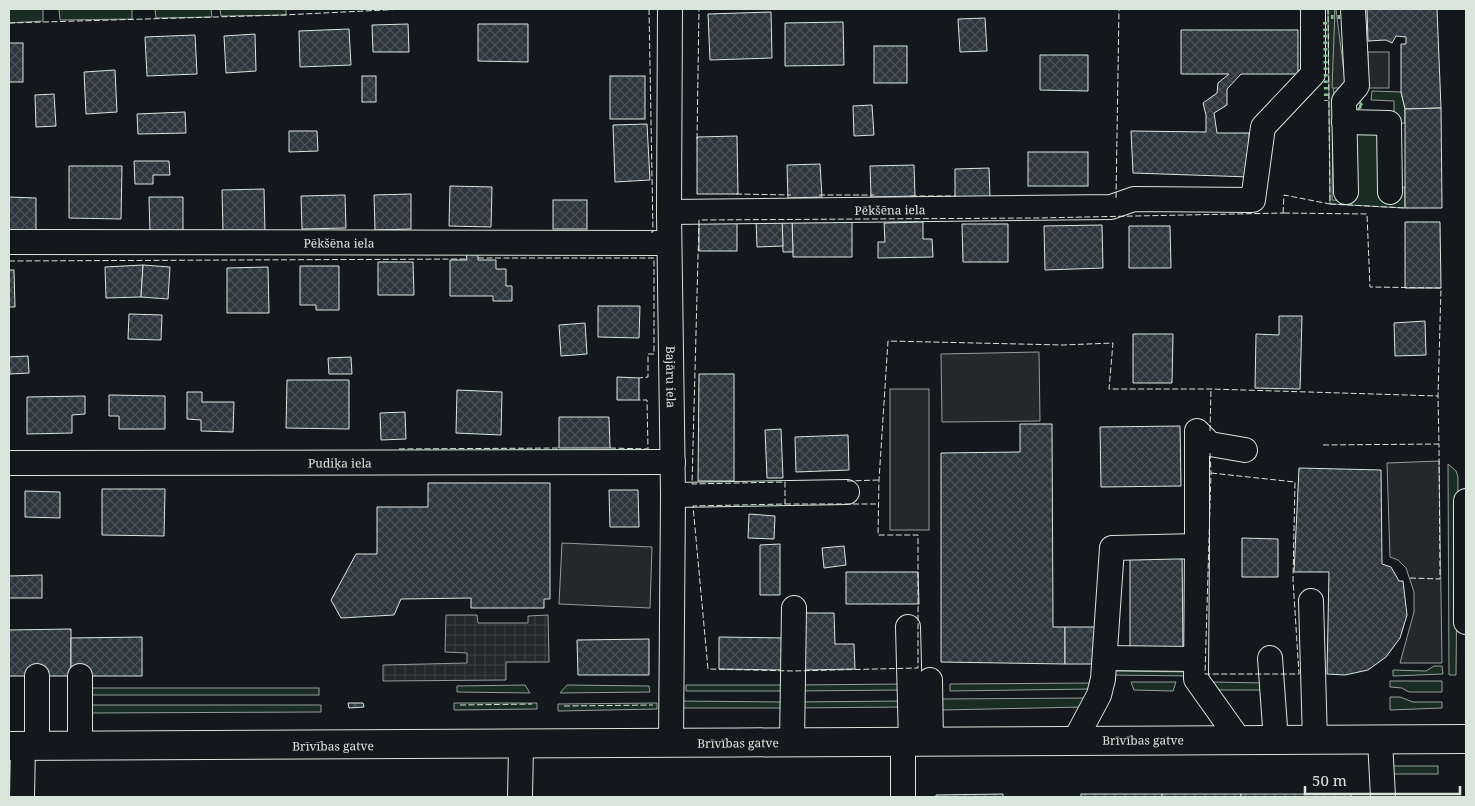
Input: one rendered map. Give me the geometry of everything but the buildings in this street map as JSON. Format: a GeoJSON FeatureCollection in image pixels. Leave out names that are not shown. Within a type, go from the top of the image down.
{"type":"FeatureCollection","features":[{"type":"Feature","properties":{"kind":"highway","name":"Brīvības gatve"},"geometry":{"type":"LineString","coordinates":[[23,746],[520,746],[792,742],[1466,739]]}},
{"type":"Feature","properties":{"kind":"street","name":"Bajāru iela"},"geometry":{"type":"LineString","coordinates":[[670,9],[669,243],[673,462],[671,744]]}},
{"type":"Feature","properties":{"kind":"street","name":"Pēkšēna iela"},"geometry":{"type":"LineString","coordinates":[[669,212],[1111,207],[1134,199],[1253,200],[1263,127],[1313,74],[1313,9]]}},
{"type":"Feature","properties":{"kind":"street"},"geometry":{"type":"LineString","coordinates":[[1346,192],[1344,101],[1357,86],[1353,9]]}},
{"type":"Feature","properties":{"kind":"street"},"geometry":{"type":"LineString","coordinates":[[1344,122],[1389,123],[1390,192]]}},
{"type":"Feature","properties":{"kind":"street","name":"Pēkšēna iela"},"geometry":{"type":"LineString","coordinates":[[9,242],[669,243]]}},
{"type":"Feature","properties":{"kind":"street"},"geometry":{"type":"LineString","coordinates":[[1240,741],[1196,679],[1197,431],[1210,444],[1245,450]]}},
{"type":"Feature","properties":{"kind":"street","name":"Pudiķa iela"},"geometry":{"type":"LineString","coordinates":[[9,463],[673,462]]}},
{"type":"Feature","properties":{"kind":"street"},"geometry":{"type":"LineString","coordinates":[[673,495],[846,492]]}},
{"type":"Feature","properties":{"kind":"street"},"geometry":{"type":"LineString","coordinates":[[1466,501],[1466,622]]}},
{"type":"Feature","properties":{"kind":"street"},"geometry":{"type":"LineString","coordinates":[[1075,740],[1099,695],[1104,679],[1112,548],[1197,546]]}},
{"type":"Feature","properties":{"kind":"street"},"geometry":{"type":"LineString","coordinates":[[1312,601],[1315,741]]}},
{"type":"Feature","properties":{"kind":"street"},"geometry":{"type":"LineString","coordinates":[[792,742],[794,608]]}},
{"type":"Feature","properties":{"kind":"street"},"geometry":{"type":"LineString","coordinates":[[908,627],[915,742]]}},
{"type":"Feature","properties":{"kind":"street"},"geometry":{"type":"LineString","coordinates":[[1105,658],[1196,659]]}},
{"type":"Feature","properties":{"kind":"street"},"geometry":{"type":"LineString","coordinates":[[1270,658],[1276,741]]}},
{"type":"Feature","properties":{"kind":"street"},"geometry":{"type":"LineString","coordinates":[[22,797],[23,746],[37,676]]}},
{"type":"Feature","properties":{"kind":"street"},"geometry":{"type":"LineString","coordinates":[[80,676],[80,746]]}},
{"type":"Feature","properties":{"kind":"street"},"geometry":{"type":"LineString","coordinates":[[903,797],[930,680]]}},
{"type":"Feature","properties":{"kind":"street"},"geometry":{"type":"LineString","coordinates":[[1380,740],[1383,797]]}},
{"type":"Feature","properties":{"kind":"street"},"geometry":{"type":"LineString","coordinates":[[520,746],[520,797]]}},
{"type":"Feature","properties":{"kind":"green space"},"geometry":{"type":"Polygon","coordinates":[[[9,9],[43,9],[43,21],[9,23],[9,9]]]}},
{"type":"Feature","properties":{"kind":"green space"},"geometry":{"type":"Polygon","coordinates":[[[59,9],[132,9],[132,19],[60,20],[59,9]]]}},
{"type":"Feature","properties":{"kind":"green space"},"geometry":{"type":"Polygon","coordinates":[[[155,9],[211,9],[212,17],[156,18],[155,9]]]}},
{"type":"Feature","properties":{"kind":"green space"},"geometry":{"type":"Polygon","coordinates":[[[220,9],[286,9],[286,15],[221,16],[220,9]]]}},
{"type":"Feature","properties":{"kind":"green space"},"geometry":{"type":"Polygon","coordinates":[[[1328,9],[1335,9],[1332,200],[1351,201],[1352,132],[1383,132],[1395,189],[1405,187],[1405,208],[1330,204],[1328,9]]]}},
{"type":"Feature","properties":{"kind":"green space"},"geometry":{"type":"Polygon","coordinates":[[[1372,91],[1401,92],[1405,109],[1405,123],[1394,124],[1394,101],[1371,100],[1372,91]]]}},
{"type":"Feature","properties":{"kind":"green space"},"geometry":{"type":"Polygon","coordinates":[[[1448,464],[1456,471],[1458,477],[1456,675],[1449,675],[1448,464]]]}},
{"type":"Feature","properties":{"kind":"green space"},"geometry":{"type":"Polygon","coordinates":[[[1434,666],[1442,666],[1443,674],[1393,676],[1393,670],[1426,671],[1434,666]]]}},
{"type":"Feature","properties":{"kind":"green space"},"geometry":{"type":"Polygon","coordinates":[[[1113,671],[1192,672],[1193,676],[1112,675],[1113,671]]]}},
{"type":"Feature","properties":{"kind":"green space"},"geometry":{"type":"Polygon","coordinates":[[[1390,681],[1442,681],[1442,692],[1409,692],[1402,688],[1390,687],[1390,681]]]}},
{"type":"Feature","properties":{"kind":"green space"},"geometry":{"type":"Polygon","coordinates":[[[1131,682],[1176,682],[1173,691],[1134,690],[1131,682]]]}},
{"type":"Feature","properties":{"kind":"green space"},"geometry":{"type":"Polygon","coordinates":[[[1213,682],[1264,683],[1264,690],[1214,690],[1213,682]]]}},
{"type":"Feature","properties":{"kind":"green space"},"geometry":{"type":"Polygon","coordinates":[[[1093,683],[1091,689],[950,691],[950,684],[1093,683]]]}},
{"type":"Feature","properties":{"kind":"green space"},"geometry":{"type":"Polygon","coordinates":[[[904,684],[904,690],[794,691],[794,685],[904,684]]]}},
{"type":"Feature","properties":{"kind":"green space"},"geometry":{"type":"Polygon","coordinates":[[[525,685],[530,693],[457,692],[457,686],[525,685]]]}},
{"type":"Feature","properties":{"kind":"green space"},"geometry":{"type":"Polygon","coordinates":[[[567,685],[649,686],[650,692],[560,693],[567,685]]]}},
{"type":"Feature","properties":{"kind":"green space"},"geometry":{"type":"Polygon","coordinates":[[[686,685],[781,685],[780,691],[686,691],[686,685]]]}},
{"type":"Feature","properties":{"kind":"green space"},"geometry":{"type":"Polygon","coordinates":[[[85,688],[319,688],[319,695],[85,695],[85,688]]]}},
{"type":"Feature","properties":{"kind":"green space"},"geometry":{"type":"Polygon","coordinates":[[[1390,697],[1400,697],[1413,702],[1442,702],[1442,708],[1390,710],[1390,697]]]}},
{"type":"Feature","properties":{"kind":"green space"},"geometry":{"type":"Polygon","coordinates":[[[1088,698],[1084,707],[942,710],[940,699],[1088,698]]]}},
{"type":"Feature","properties":{"kind":"green space"},"geometry":{"type":"Polygon","coordinates":[[[680,701],[781,702],[781,708],[684,708],[680,701]]]}},
{"type":"Feature","properties":{"kind":"green space"},"geometry":{"type":"Polygon","coordinates":[[[904,701],[904,707],[794,708],[794,702],[904,701]]]}},
{"type":"Feature","properties":{"kind":"green space"},"geometry":{"type":"Polygon","coordinates":[[[454,703],[537,703],[537,709],[454,710],[454,703]]]}},
{"type":"Feature","properties":{"kind":"green space"},"geometry":{"type":"Polygon","coordinates":[[[657,703],[657,709],[558,711],[558,704],[657,703]]]}},
{"type":"Feature","properties":{"kind":"green space"},"geometry":{"type":"Polygon","coordinates":[[[87,705],[321,705],[321,712],[87,713],[87,705]]]}},
{"type":"Feature","properties":{"kind":"green space"},"geometry":{"type":"Polygon","coordinates":[[[1389,766],[1438,766],[1438,774],[1389,774],[1389,766]]]}},
{"type":"Feature","properties":{"kind":"shaded area"},"geometry":{"type":"Polygon","coordinates":[[[1336,9],[1346,88],[1332,88],[1336,9]]]}},
{"type":"Feature","properties":{"kind":"shaded area"},"geometry":{"type":"Polygon","coordinates":[[[1368,52],[1389,52],[1389,88],[1368,88],[1368,52]]]}},
{"type":"Feature","properties":{"kind":"shaded area"},"geometry":{"type":"Polygon","coordinates":[[[1039,352],[1040,421],[942,422],[941,354],[1039,352]]]}},
{"type":"Feature","properties":{"kind":"shaded area"},"geometry":{"type":"Polygon","coordinates":[[[890,389],[929,389],[929,530],[890,530],[890,389]]]}},
{"type":"Feature","properties":{"kind":"shaded area"},"geometry":{"type":"Polygon","coordinates":[[[1439,461],[1442,663],[1400,663],[1414,612],[1414,592],[1406,568],[1398,560],[1390,557],[1387,463],[1439,461]]]}},
{"type":"Feature","properties":{"kind":"shaded area"},"geometry":{"type":"Polygon","coordinates":[[[562,543],[652,547],[650,608],[559,604],[562,543]]]}},
{"type":"Feature","properties":{"kind":"shaded area"},"geometry":{"type":"Polygon","coordinates":[[[446,615],[477,615],[478,623],[528,623],[528,616],[548,615],[549,662],[506,662],[506,680],[383,681],[383,665],[467,663],[467,653],[445,652],[446,615]]]}},
{"type":"Feature","properties":{"kind":"hedge"},"geometry":{"type":"LineString","coordinates":[[1331,17],[1342,17]]}},
{"type":"Feature","properties":{"kind":"hedge"},"geometry":{"type":"LineString","coordinates":[[1325,22],[1326,101]]}},
{"type":"Feature","properties":{"kind":"hedge"},"geometry":{"type":"LineString","coordinates":[[1360,104],[1362,106],[1361,109],[1358,106],[1360,104]]}},
{"type":"Feature","properties":{"kind":"fence"},"geometry":{"type":"LineString","coordinates":[[9,23],[283,15],[405,9]]}},
{"type":"Feature","properties":{"kind":"fence"},"geometry":{"type":"LineString","coordinates":[[649,9],[653,232],[651,232]]}},
{"type":"Feature","properties":{"kind":"fence"},"geometry":{"type":"LineString","coordinates":[[697,139],[699,9]]}},
{"type":"Feature","properties":{"kind":"fence"},"geometry":{"type":"LineString","coordinates":[[1116,198],[1119,9]]}},
{"type":"Feature","properties":{"kind":"fence"},"geometry":{"type":"LineString","coordinates":[[1283,213],[1284,195],[1330,204],[1328,9]]}},
{"type":"Feature","properties":{"kind":"fence"},"geometry":{"type":"LineString","coordinates":[[736,194],[791,195]]}},
{"type":"Feature","properties":{"kind":"fence"},"geometry":{"type":"LineString","coordinates":[[819,195],[874,195]]}},
{"type":"Feature","properties":{"kind":"fence"},"geometry":{"type":"LineString","coordinates":[[911,196],[956,196]]}},
{"type":"Feature","properties":{"kind":"fence"},"geometry":{"type":"LineString","coordinates":[[1330,204],[1405,208]]}},
{"type":"Feature","properties":{"kind":"fence"},"geometry":{"type":"LineString","coordinates":[[1284,213],[1367,214],[1370,287],[1441,288],[1438,396],[1211,389],[1109,389],[1113,343],[1063,345],[888,341],[879,480],[878,535],[918,535],[918,668],[793,671],[708,669],[693,506],[785,504],[785,482],[692,484],[699,220],[1036,218],[1284,213]]}},
{"type":"Feature","properties":{"kind":"fence"},"geometry":{"type":"LineString","coordinates":[[478,258],[654,258],[654,354],[648,354],[648,377],[639,378]]}},
{"type":"Feature","properties":{"kind":"fence"},"geometry":{"type":"LineString","coordinates":[[9,261],[467,259]]}},
{"type":"Feature","properties":{"kind":"fence"},"geometry":{"type":"LineString","coordinates":[[1210,431],[1211,389]]}},
{"type":"Feature","properties":{"kind":"fence"},"geometry":{"type":"LineString","coordinates":[[1323,445],[1439,444],[1438,396]]}},
{"type":"Feature","properties":{"kind":"fence"},"geometry":{"type":"LineString","coordinates":[[610,448],[648,449],[647,400],[639,400]]}},
{"type":"Feature","properties":{"kind":"fence"},"geometry":{"type":"LineString","coordinates":[[1410,578],[1440,579],[1439,444]]}},
{"type":"Feature","properties":{"kind":"fence"},"geometry":{"type":"LineString","coordinates":[[399,449],[559,448]]}},
{"type":"Feature","properties":{"kind":"fence"},"geometry":{"type":"LineString","coordinates":[[1210,453],[1211,473]]}},
{"type":"Feature","properties":{"kind":"fence"},"geometry":{"type":"LineString","coordinates":[[1211,473],[1295,482],[1293,580],[1299,674],[1205,674],[1211,473]]}},
{"type":"Feature","properties":{"kind":"fence"},"geometry":{"type":"LineString","coordinates":[[847,481],[879,480]]}},
{"type":"Feature","properties":{"kind":"fence"},"geometry":{"type":"LineString","coordinates":[[785,504],[879,504]]}},
{"type":"Feature","properties":{"kind":"fence"},"geometry":{"type":"LineString","coordinates":[[460,705],[532,704]]}},
{"type":"Feature","properties":{"kind":"fence"},"geometry":{"type":"LineString","coordinates":[[564,706],[653,705]]}}]}
